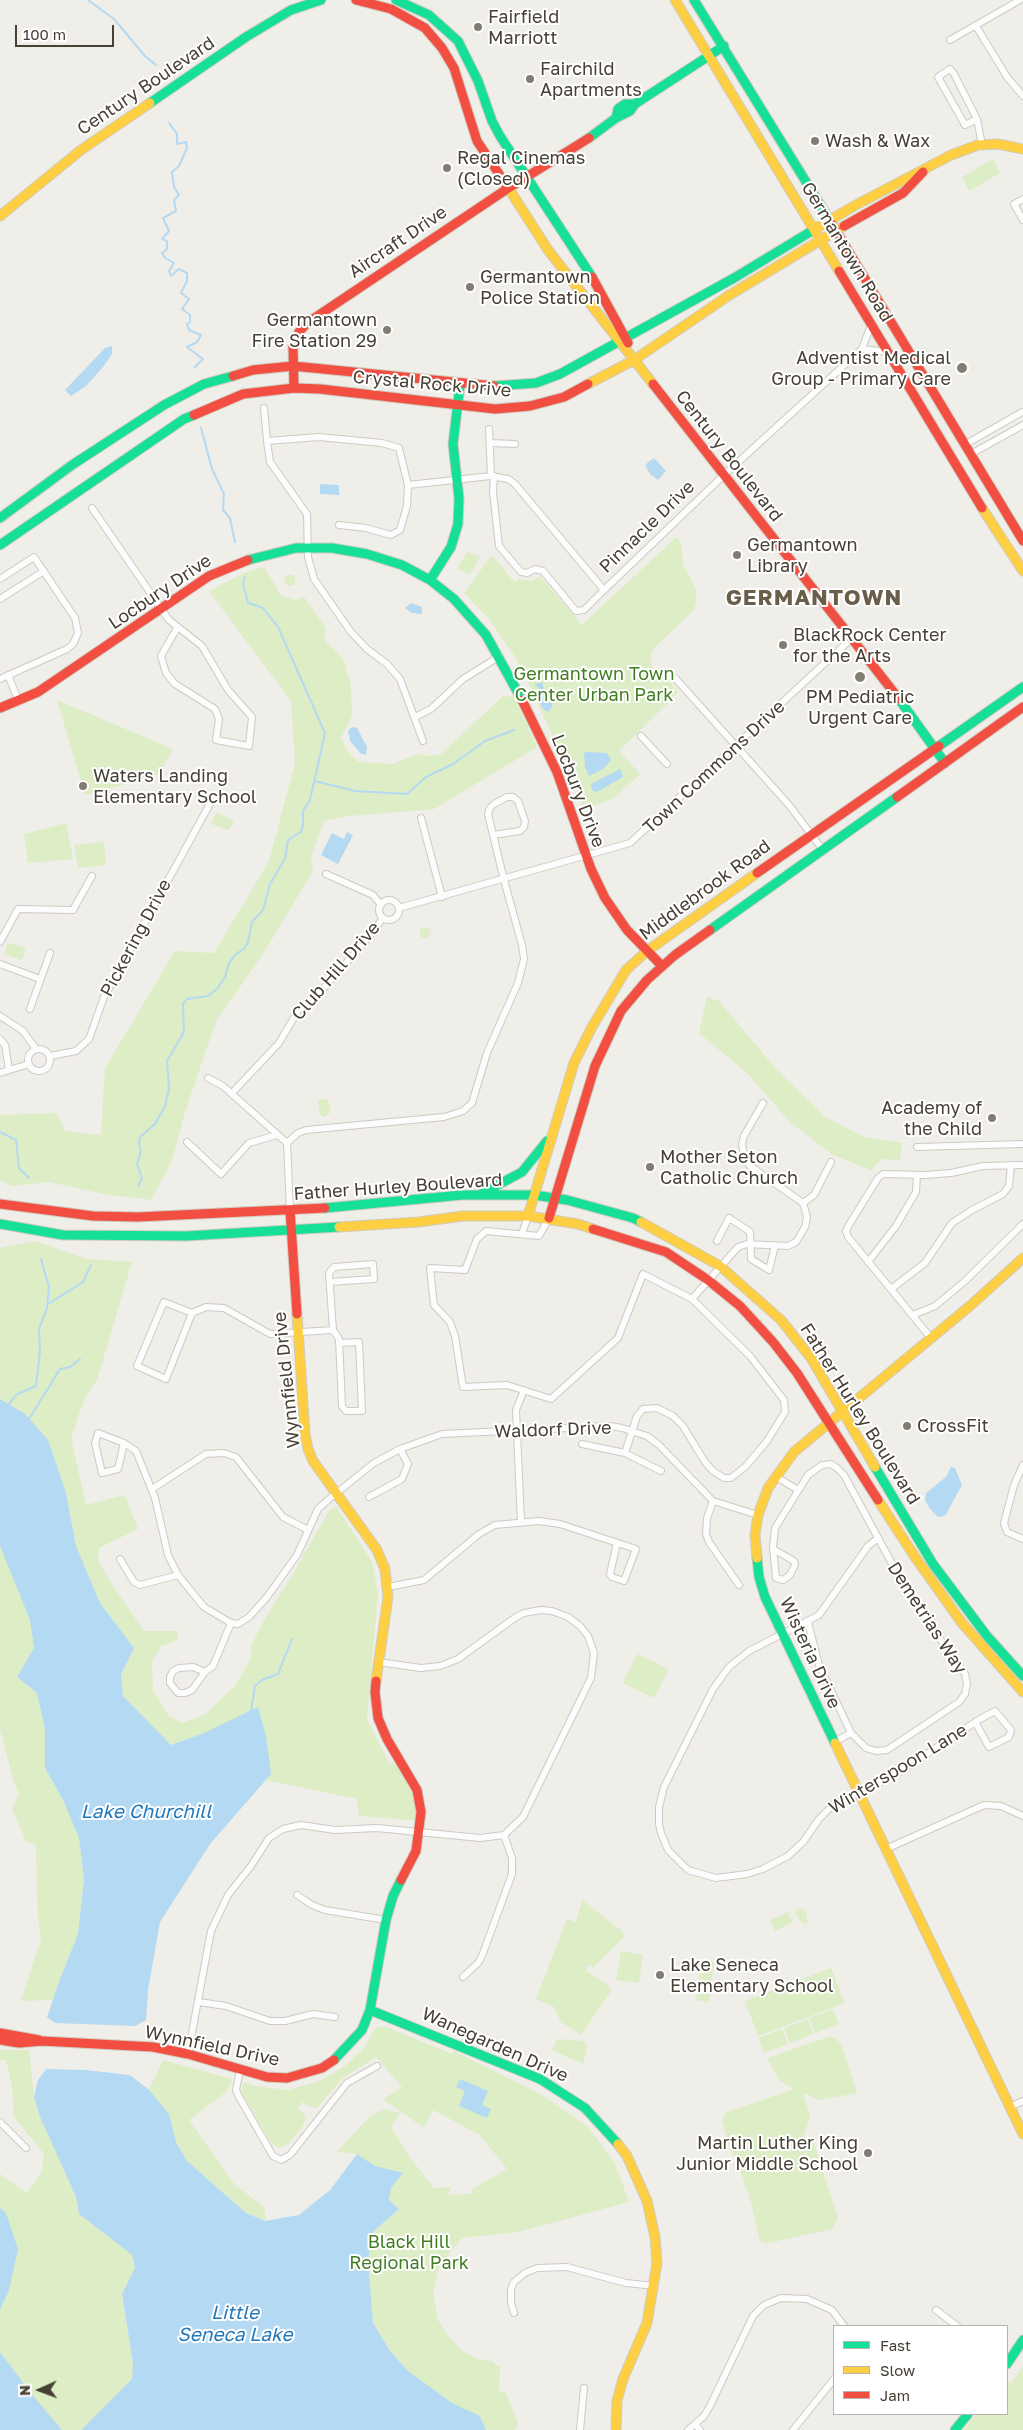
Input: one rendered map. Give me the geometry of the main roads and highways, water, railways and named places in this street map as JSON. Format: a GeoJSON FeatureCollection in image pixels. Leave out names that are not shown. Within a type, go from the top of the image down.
{"type":"FeatureCollection","features":[{"type":"Feature","properties":{"kind":"main road","name":"Century Boulevard"},"geometry":{"type":"LineString","coordinates":[[0,216],[81,150],[246,37],[291,10],[321,0]]}},
{"type":"Feature","properties":{"kind":"main road","name":"Century Boulevard"},"geometry":{"type":"LineString","coordinates":[[356,0],[391,8],[425,28],[442,48],[454,68],[473,134],[548,250],[623,341]]}},
{"type":"Feature","properties":{"kind":"main road","name":"Century Boulevard"},"geometry":{"type":"LineString","coordinates":[[396,0],[429,15],[458,41],[478,81],[492,120],[526,177],[586,266],[634,360],[851,639],[944,763]]}},
{"type":"Feature","properties":{"kind":"main road","name":"Germantown Road"},"geometry":{"type":"LineString","coordinates":[[675,0],[821,239],[960,474],[1023,571]]}},
{"type":"Feature","properties":{"kind":"main road","name":"Germantown Road"},"geometry":{"type":"LineString","coordinates":[[694,0],[724,46],[1023,540]]}},
{"type":"Feature","properties":{"kind":"main road","name":"Aircraft Drive"},"geometry":{"type":"LineString","coordinates":[[294,388],[295,339],[307,323],[507,189],[576,147],[616,118],[630,111],[635,104],[724,46]]}},
{"type":"Feature","properties":{"kind":"main road","name":"Crystal Rock Drive"},"geometry":{"type":"LineString","coordinates":[[0,518],[72,466],[191,390],[234,374],[293,366],[330,368],[460,385],[497,387],[536,382],[560,374],[623,341],[901,180],[927,169],[964,149],[998,144],[1023,149]]}},
{"type":"Feature","properties":{"kind":"main road","name":"Crystal Rock Drive"},"geometry":{"type":"LineString","coordinates":[[0,545],[184,419],[243,394],[294,388],[456,406],[512,408],[547,402],[586,387],[634,360],[728,296],[821,239],[903,193],[927,169]]}},
{"type":"Feature","properties":{"kind":"main road"},"geometry":{"type":"LineString","coordinates":[[430,580],[444,561],[456,535],[459,512],[453,444],[460,385]]}},
{"type":"Feature","properties":{"kind":"main road","name":"Locbury Drive"},"geometry":{"type":"LineString","coordinates":[[0,708],[19,702],[79,666],[209,576],[225,568],[273,552],[308,548],[332,548],[367,554],[402,566],[430,580],[454,599],[474,619],[500,656],[557,772],[586,856],[598,884],[613,911],[647,952],[662,966]]}},
{"type":"Feature","properties":{"kind":"main road","name":"Middlebrook Road"},"geometry":{"type":"LineString","coordinates":[[528,1216],[574,1063],[592,1027],[626,970],[647,952],[811,834],[1023,687]]}},
{"type":"Feature","properties":{"kind":"main road","name":"Middlebrook Road"},"geometry":{"type":"LineString","coordinates":[[549,1218],[595,1066],[621,1011],[647,980],[662,966],[1023,707]]}},
{"type":"Feature","properties":{"kind":"main road"},"geometry":{"type":"LineString","coordinates":[[477,1195],[502,1184],[522,1172],[540,1152],[556,1128]]}},
{"type":"Feature","properties":{"kind":"main road","name":"Father Hurley Boulevard"},"geometry":{"type":"LineString","coordinates":[[0,1204],[84,1215],[129,1217],[290,1210],[477,1195],[534,1195],[556,1198],[633,1218],[720,1266],[781,1320],[811,1358],[933,1564],[987,1636],[1023,1676]]}},
{"type":"Feature","properties":{"kind":"main road","name":"Wynnfield Drive"},"geometry":{"type":"LineString","coordinates":[[0,2040],[19,2043],[42,2041],[153,2048],[188,2054],[267,2077],[287,2078],[322,2068],[338,2058],[362,2030],[370,2010],[386,1920],[393,1896],[416,1851],[421,1812],[417,1790],[387,1739],[378,1718],[375,1692],[388,1587],[385,1569],[378,1550],[335,1493],[313,1461],[308,1449],[305,1434],[297,1332],[290,1210]]}},
{"type":"Feature","properties":{"kind":"main road","name":"Father Hurley Boulevard"},"geometry":{"type":"LineString","coordinates":[[0,1224],[63,1235],[186,1236],[418,1222],[463,1216],[528,1216],[578,1224],[666,1252],[708,1280],[740,1306],[773,1342],[797,1373],[830,1422],[915,1557],[962,1623],[1023,1692]]}},
{"type":"Feature","properties":{"kind":"main road","name":"Wisteria Drive"},"geometry":{"type":"LineString","coordinates":[[1023,1258],[931,1338],[794,1452],[775,1476],[758,1515],[756,1554],[759,1577],[765,1597],[782,1634],[1023,2134]]}},
{"type":"Feature","properties":{"kind":"main road","name":"Wanegarden Drive"},"geometry":{"type":"LineString","coordinates":[[370,2010],[540,2079],[564,2092],[592,2114],[627,2156],[647,2200],[655,2237],[657,2263],[647,2323],[619,2393],[615,2417],[616,2430]]}},
{"type":"Feature","properties":{"kind":"main road","name":"Wynnfield Drive"},"geometry":{"type":"LineString","coordinates":[[0,2033],[42,2041]]}},
{"type":"Feature","properties":{"kind":"main road"},"geometry":{"type":"LineString","coordinates":[[1008,2362],[1023,2340]]}},
{"type":"Feature","properties":{"kind":"main road"},"geometry":{"type":"LineString","coordinates":[[955,2430],[967,2415]]}},
{"type":"Feature","properties":{"kind":"water"},"geometry":{"type":"Polygon","coordinates":[[[112,346],[112,354],[103,367],[86,386],[71,396],[65,390],[105,348],[112,346]]]}},
{"type":"Feature","properties":{"kind":"water"},"geometry":{"type":"Polygon","coordinates":[[[654,458],[666,471],[658,480],[650,474],[646,467],[646,464],[654,458]]]}},
{"type":"Feature","properties":{"kind":"water"},"geometry":{"type":"Polygon","coordinates":[[[320,484],[339,485],[339,495],[320,494],[320,484]]]}},
{"type":"Feature","properties":{"kind":"water"},"geometry":{"type":"Polygon","coordinates":[[[411,603],[422,607],[422,614],[412,613],[405,608],[411,603]]]}},
{"type":"Feature","properties":{"kind":"water"},"geometry":{"type":"Polygon","coordinates":[[[542,682],[545,693],[553,705],[548,712],[542,708],[538,697],[539,688],[534,685],[542,682]]]}},
{"type":"Feature","properties":{"kind":"water"},"geometry":{"type":"Polygon","coordinates":[[[352,727],[357,728],[367,747],[366,755],[361,754],[350,741],[348,731],[352,727]]]}},
{"type":"Feature","properties":{"kind":"water"},"geometry":{"type":"Polygon","coordinates":[[[586,752],[607,753],[611,760],[603,769],[589,776],[585,767],[584,754],[586,752]]]}},
{"type":"Feature","properties":{"kind":"water"},"geometry":{"type":"Polygon","coordinates":[[[620,769],[623,777],[597,792],[592,790],[591,784],[620,769]]]}},
{"type":"Feature","properties":{"kind":"water"},"geometry":{"type":"Polygon","coordinates":[[[347,832],[353,835],[338,864],[321,855],[332,833],[344,839],[347,832]]]}},
{"type":"Feature","properties":{"kind":"water","name":"Lake Churchill"},"geometry":{"type":"Polygon","coordinates":[[[0,1399],[25,1414],[48,1440],[66,1493],[76,1546],[100,1603],[134,1648],[121,1675],[123,1696],[171,1745],[204,1733],[258,1707],[266,1736],[271,1774],[210,1844],[160,1922],[148,1990],[146,2020],[135,2026],[55,2023],[47,2017],[78,1934],[84,1879],[79,1838],[63,1800],[45,1768],[45,1729],[37,1693],[17,1677],[34,1648],[30,1620],[0,1546],[0,1399]]]}},
{"type":"Feature","properties":{"kind":"water"},"geometry":{"type":"Polygon","coordinates":[[[951,1467],[955,1468],[962,1485],[945,1516],[938,1517],[925,1500],[926,1493],[946,1477],[951,1467]]]}},
{"type":"Feature","properties":{"kind":"water","name":"Little Seneca Lake"},"geometry":{"type":"Polygon","coordinates":[[[46,2069],[85,2070],[130,2075],[149,2090],[169,2114],[176,2142],[187,2161],[246,2213],[265,2221],[299,2215],[330,2190],[357,2154],[375,2166],[403,2173],[391,2188],[389,2200],[399,2209],[373,2232],[368,2261],[373,2323],[390,2351],[408,2371],[452,2403],[480,2416],[486,2430],[81,2430],[132,2379],[133,2363],[122,2294],[135,2268],[132,2255],[79,2214],[76,2197],[40,2117],[34,2097],[38,2080],[46,2069]]]}},
{"type":"Feature","properties":{"kind":"water"},"geometry":{"type":"Polygon","coordinates":[[[460,2079],[488,2091],[482,2105],[491,2109],[487,2118],[459,2106],[465,2091],[456,2087],[460,2079]]]}},
{"type":"Feature","properties":{"kind":"water"},"geometry":{"type":"Polygon","coordinates":[[[0,2208],[6,2213],[18,2249],[9,2290],[0,2310],[0,2208]]]}},
{"type":"Feature","properties":{"kind":"water"},"geometry":{"type":"Polygon","coordinates":[[[0,2352],[30,2392],[62,2430],[0,2430],[0,2352]]]}},
{"type":"Feature","properties":{"kind":"waterway"},"geometry":{"type":"LineString","coordinates":[[88,0],[114,19],[145,56],[156,65]]}},
{"type":"Feature","properties":{"kind":"waterway"},"geometry":{"type":"LineString","coordinates":[[169,123],[177,134],[177,144],[186,142],[187,148],[179,166],[172,172],[174,187],[179,195],[174,200],[176,211],[163,218],[169,231],[162,239],[167,241],[167,249],[162,253],[165,258],[174,263],[169,271],[171,276],[179,269],[187,273],[187,281],[181,293],[189,299],[182,309],[190,315],[190,322],[187,324],[189,330],[201,335],[197,342],[187,347],[203,359],[195,367]]}},
{"type":"Feature","properties":{"kind":"waterway"},"geometry":{"type":"LineString","coordinates":[[201,428],[212,469],[224,494],[223,510],[230,518],[235,542]]}},
{"type":"Feature","properties":{"kind":"waterway"},"geometry":{"type":"LineString","coordinates":[[138,1186],[142,1178],[137,1165],[141,1151],[140,1137],[155,1124],[165,1106],[169,1089],[167,1061],[184,1032],[183,1004],[187,999],[208,996],[217,989],[225,977],[229,963],[235,955],[245,948],[252,922],[263,910],[270,884],[285,859],[288,840],[301,832],[303,811],[310,800],[325,733],[278,627],[263,608],[248,603],[243,584],[245,577]]}},
{"type":"Feature","properties":{"kind":"waterway"},"geometry":{"type":"LineString","coordinates":[[315,781],[355,791],[407,794],[426,777],[453,764],[485,741],[514,730]]}},
{"type":"Feature","properties":{"kind":"waterway"},"geometry":{"type":"LineString","coordinates":[[0,1132],[16,1140],[19,1168],[29,1178]]}},
{"type":"Feature","properties":{"kind":"waterway"},"geometry":{"type":"LineString","coordinates":[[9,1404],[16,1395],[36,1386],[40,1351],[39,1329],[47,1308],[49,1287],[41,1259]]}},
{"type":"Feature","properties":{"kind":"waterway"},"geometry":{"type":"LineString","coordinates":[[48,1304],[83,1282],[91,1265]]}},
{"type":"Feature","properties":{"kind":"waterway"},"geometry":{"type":"LineString","coordinates":[[29,1419],[60,1369],[70,1367],[80,1359]]}},
{"type":"Feature","properties":{"kind":"waterway"},"geometry":{"type":"LineString","coordinates":[[251,1711],[255,1686],[262,1680],[278,1674],[292,1639]]}},
{"type":"Feature","properties":{"kind":"place","name":"Fairfield Marriott"},"geometry":{"type":"Point","coordinates":[478,27]}},
{"type":"Feature","properties":{"kind":"place","name":"Fairchild Apartments"},"geometry":{"type":"Point","coordinates":[530,79]}},
{"type":"Feature","properties":{"kind":"place","name":"Wash & Wax"},"geometry":{"type":"Point","coordinates":[815,141]}},
{"type":"Feature","properties":{"kind":"place","name":"Regal Cinemas (Closed)"},"geometry":{"type":"Point","coordinates":[447,168]}},
{"type":"Feature","properties":{"kind":"place","name":"Germantown Police Station"},"geometry":{"type":"Point","coordinates":[470,287]}},
{"type":"Feature","properties":{"kind":"place","name":"Germantown Fire Station 29"},"geometry":{"type":"Point","coordinates":[387,330]}},
{"type":"Feature","properties":{"kind":"place","name":"Adventist Medical Group - Primary Care"},"geometry":{"type":"Point","coordinates":[962,368]}},
{"type":"Feature","properties":{"kind":"place","name":"Germantown Library"},"geometry":{"type":"Point","coordinates":[737,555]}},
{"type":"Feature","properties":{"kind":"place","name":"BlackRock Center for the Arts"},"geometry":{"type":"Point","coordinates":[783,645]}},
{"type":"Feature","properties":{"kind":"place","name":"PM Pediatric Urgent Care"},"geometry":{"type":"Point","coordinates":[860,677]}},
{"type":"Feature","properties":{"kind":"place","name":"Waters Landing Elementary School"},"geometry":{"type":"Point","coordinates":[83,786]}},
{"type":"Feature","properties":{"kind":"place","name":"Academy of the Child"},"geometry":{"type":"Point","coordinates":[992,1118]}},
{"type":"Feature","properties":{"kind":"place","name":"Mother Seton Catholic Church"},"geometry":{"type":"Point","coordinates":[650,1167]}},
{"type":"Feature","properties":{"kind":"place","name":"CrossFit"},"geometry":{"type":"Point","coordinates":[907,1426]}},
{"type":"Feature","properties":{"kind":"place","name":"Lake Seneca Elementary School"},"geometry":{"type":"Point","coordinates":[660,1975]}},
{"type":"Feature","properties":{"kind":"place","name":"Martin Luther King Junior Middle School"},"geometry":{"type":"Point","coordinates":[868,2153]}},
{"type":"Feature","properties":{"kind":"district","name":"GERMANTOWN"},"geometry":{"type":"Point","coordinates":[814,598]}},
{"type":"Feature","properties":{"kind":"park label","name":"Germantown Town Center Urban Park"},"geometry":{"type":"Point","coordinates":[594,684]}},
{"type":"Feature","properties":{"kind":"park label","name":"Black Hill Regional Park"},"geometry":{"type":"Point","coordinates":[409,2252]}}]}
